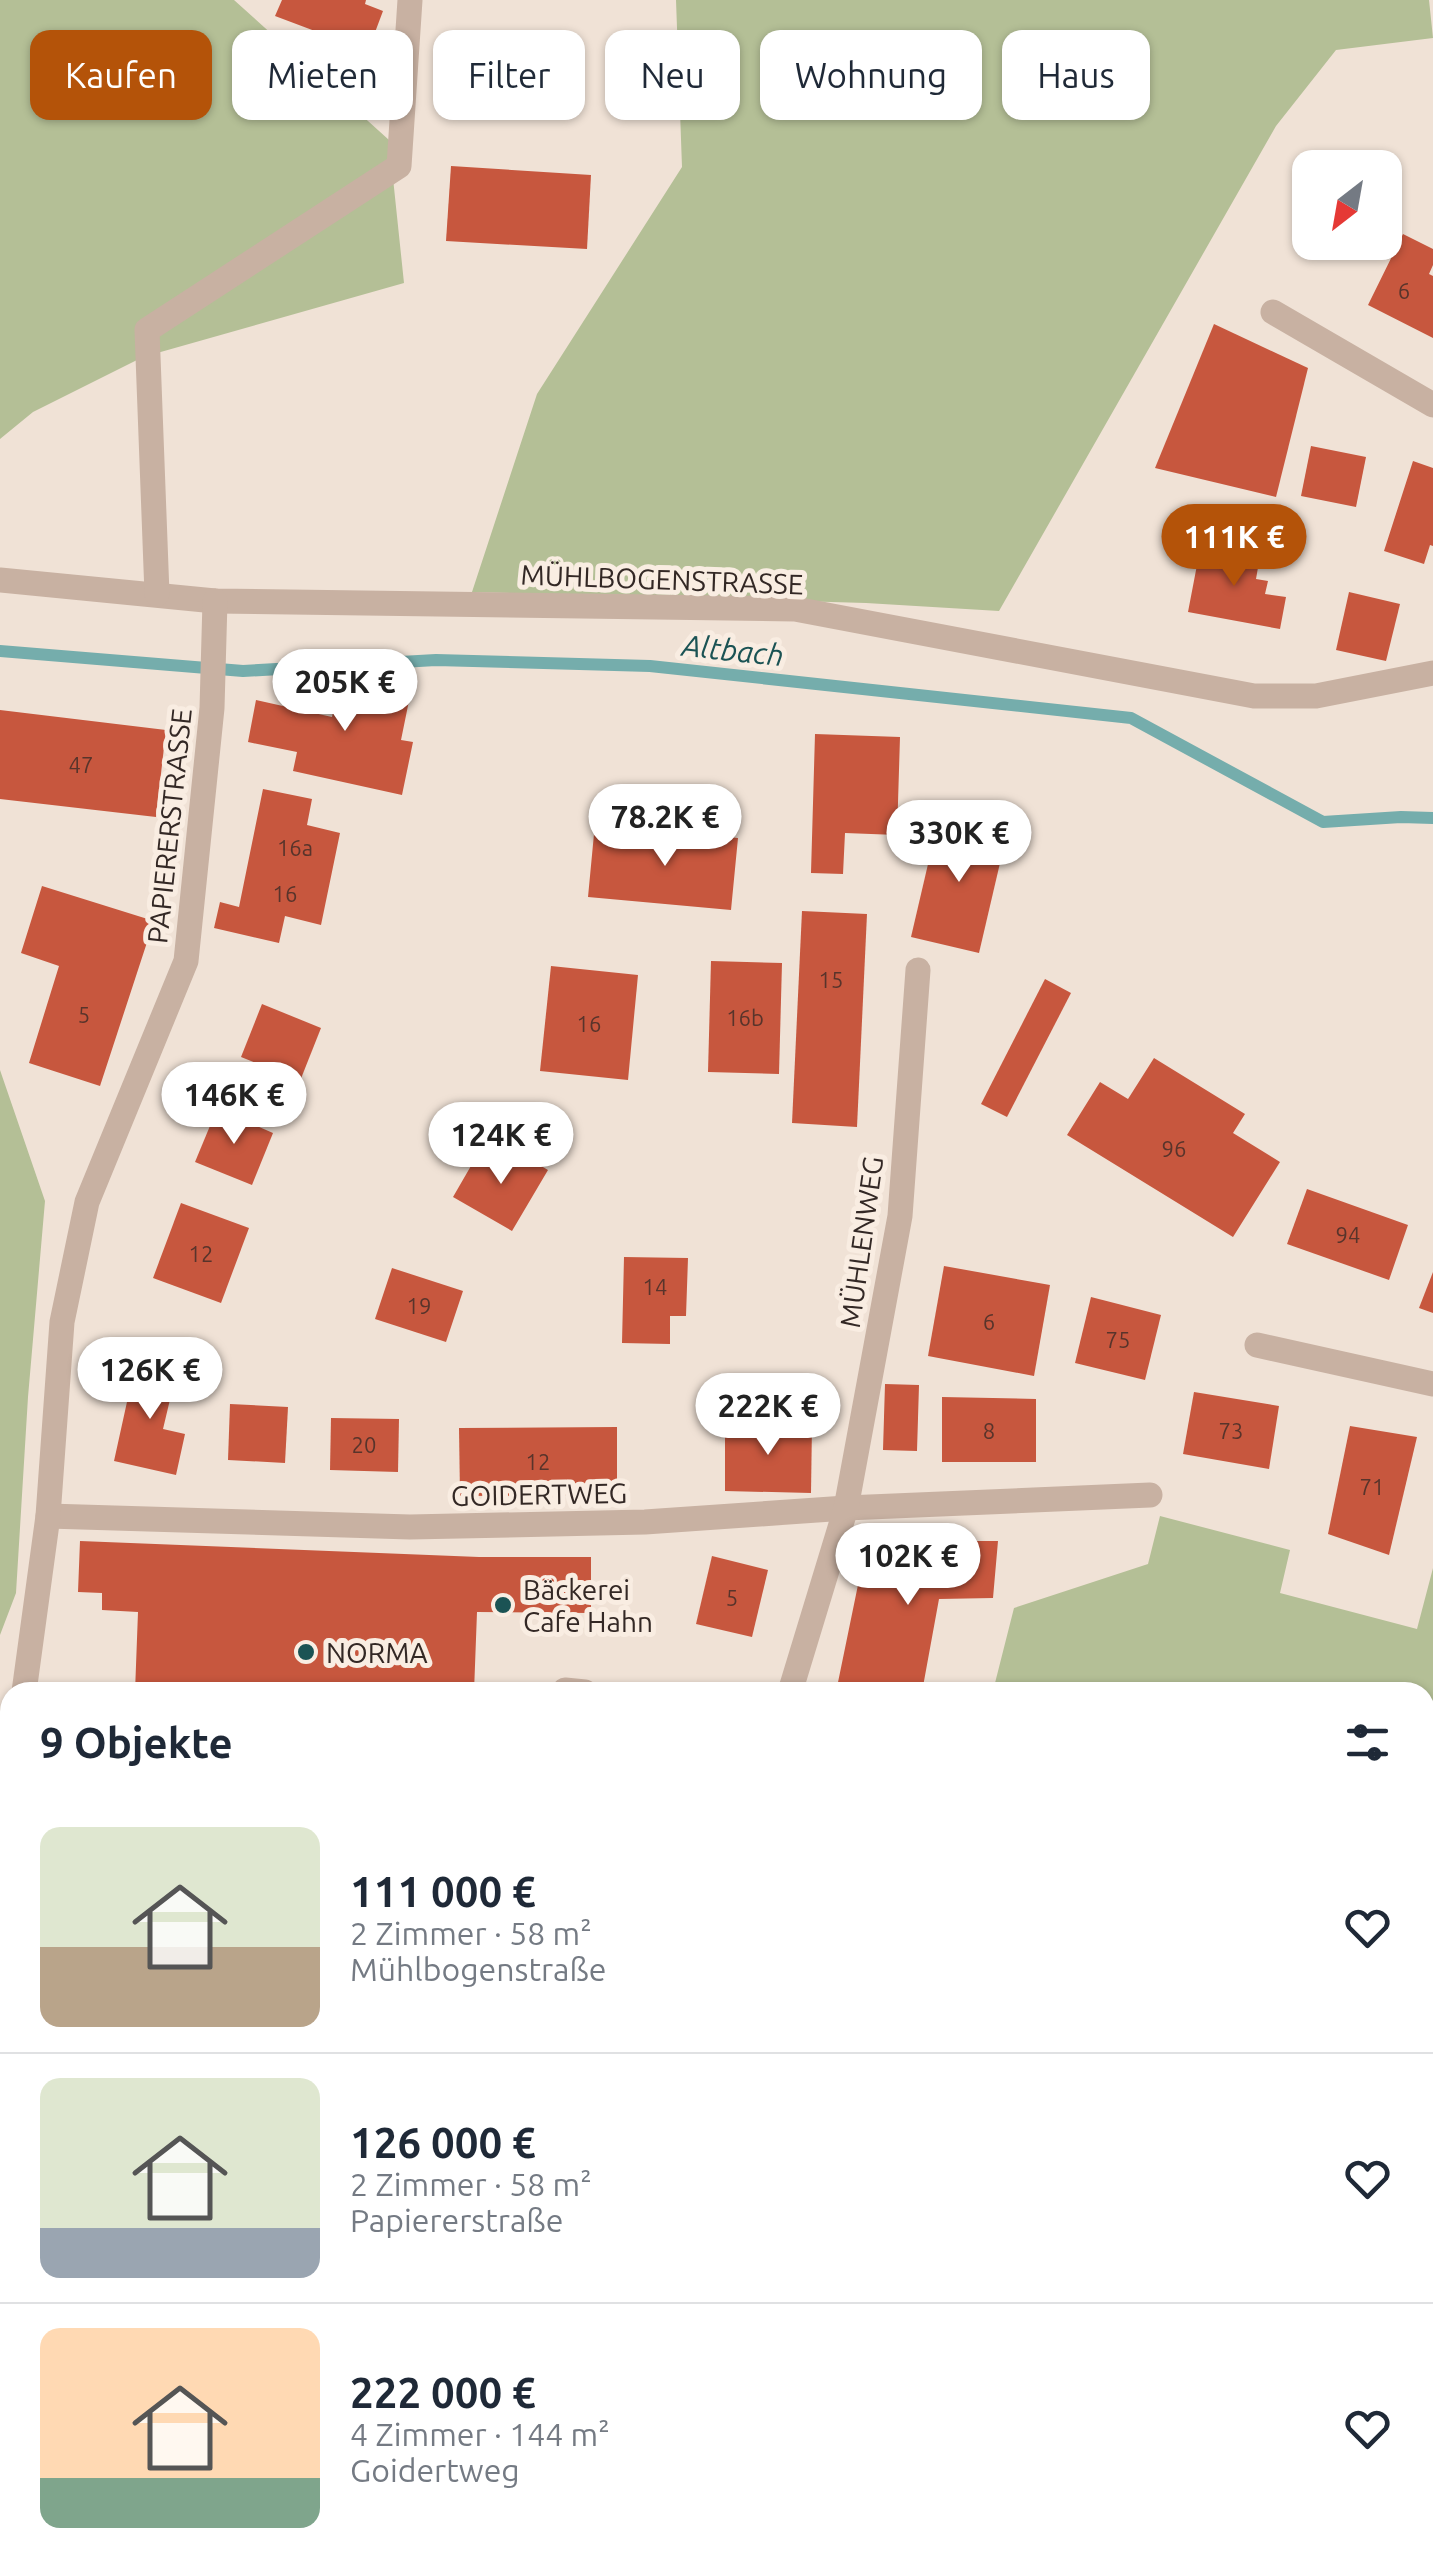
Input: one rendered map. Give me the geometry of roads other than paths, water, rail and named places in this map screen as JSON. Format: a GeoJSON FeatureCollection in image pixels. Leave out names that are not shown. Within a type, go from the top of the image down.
{"type":"FeatureCollection","features":[{"type":"Feature","properties":{"kind":"street"},"geometry":{"type":"LineString","coordinates":[[158,594],[147,330],[399,166],[410,0]]}},
{"type":"Feature","properties":{"kind":"street"},"geometry":{"type":"LineString","coordinates":[[1273,312],[1433,405]]}},
{"type":"Feature","properties":{"kind":"street","name":"MÜHLBOGENSTRASSE"},"geometry":{"type":"LineString","coordinates":[[0,580],[215,601],[795,609],[1254,696],[1316,696],[1433,674]]}},
{"type":"Feature","properties":{"kind":"street","name":"PAPIERERSTRASSE"},"geometry":{"type":"LineString","coordinates":[[30,1682],[48,1516],[62,1322],[87,1202],[186,962],[212,708],[215,601]]}},
{"type":"Feature","properties":{"kind":"street","name":"MÜHLENWEG"},"geometry":{"type":"LineString","coordinates":[[793,1682],[846,1508],[900,1216],[918,970]]}},
{"type":"Feature","properties":{"kind":"street"},"geometry":{"type":"LineString","coordinates":[[1257,1346],[1433,1384]]}},
{"type":"Feature","properties":{"kind":"street","name":"GOIDERTWEG"},"geometry":{"type":"LineString","coordinates":[[48,1516],[410,1528],[645,1522],[1150,1494]]}},
{"type":"Feature","properties":{"kind":"waterway","name":"Altbach"},"geometry":{"type":"LineString","coordinates":[[0,651],[243,671],[436,660],[650,666],[1131,718],[1323,822],[1433,818]]}},
{"type":"Feature","properties":{"kind":"place","name":"Bäckerei Cafe Hahn"},"geometry":{"type":"Point","coordinates":[503,1605]}},
{"type":"Feature","properties":{"kind":"place","name":"NORMA"},"geometry":{"type":"Point","coordinates":[306,1652]}}]}
